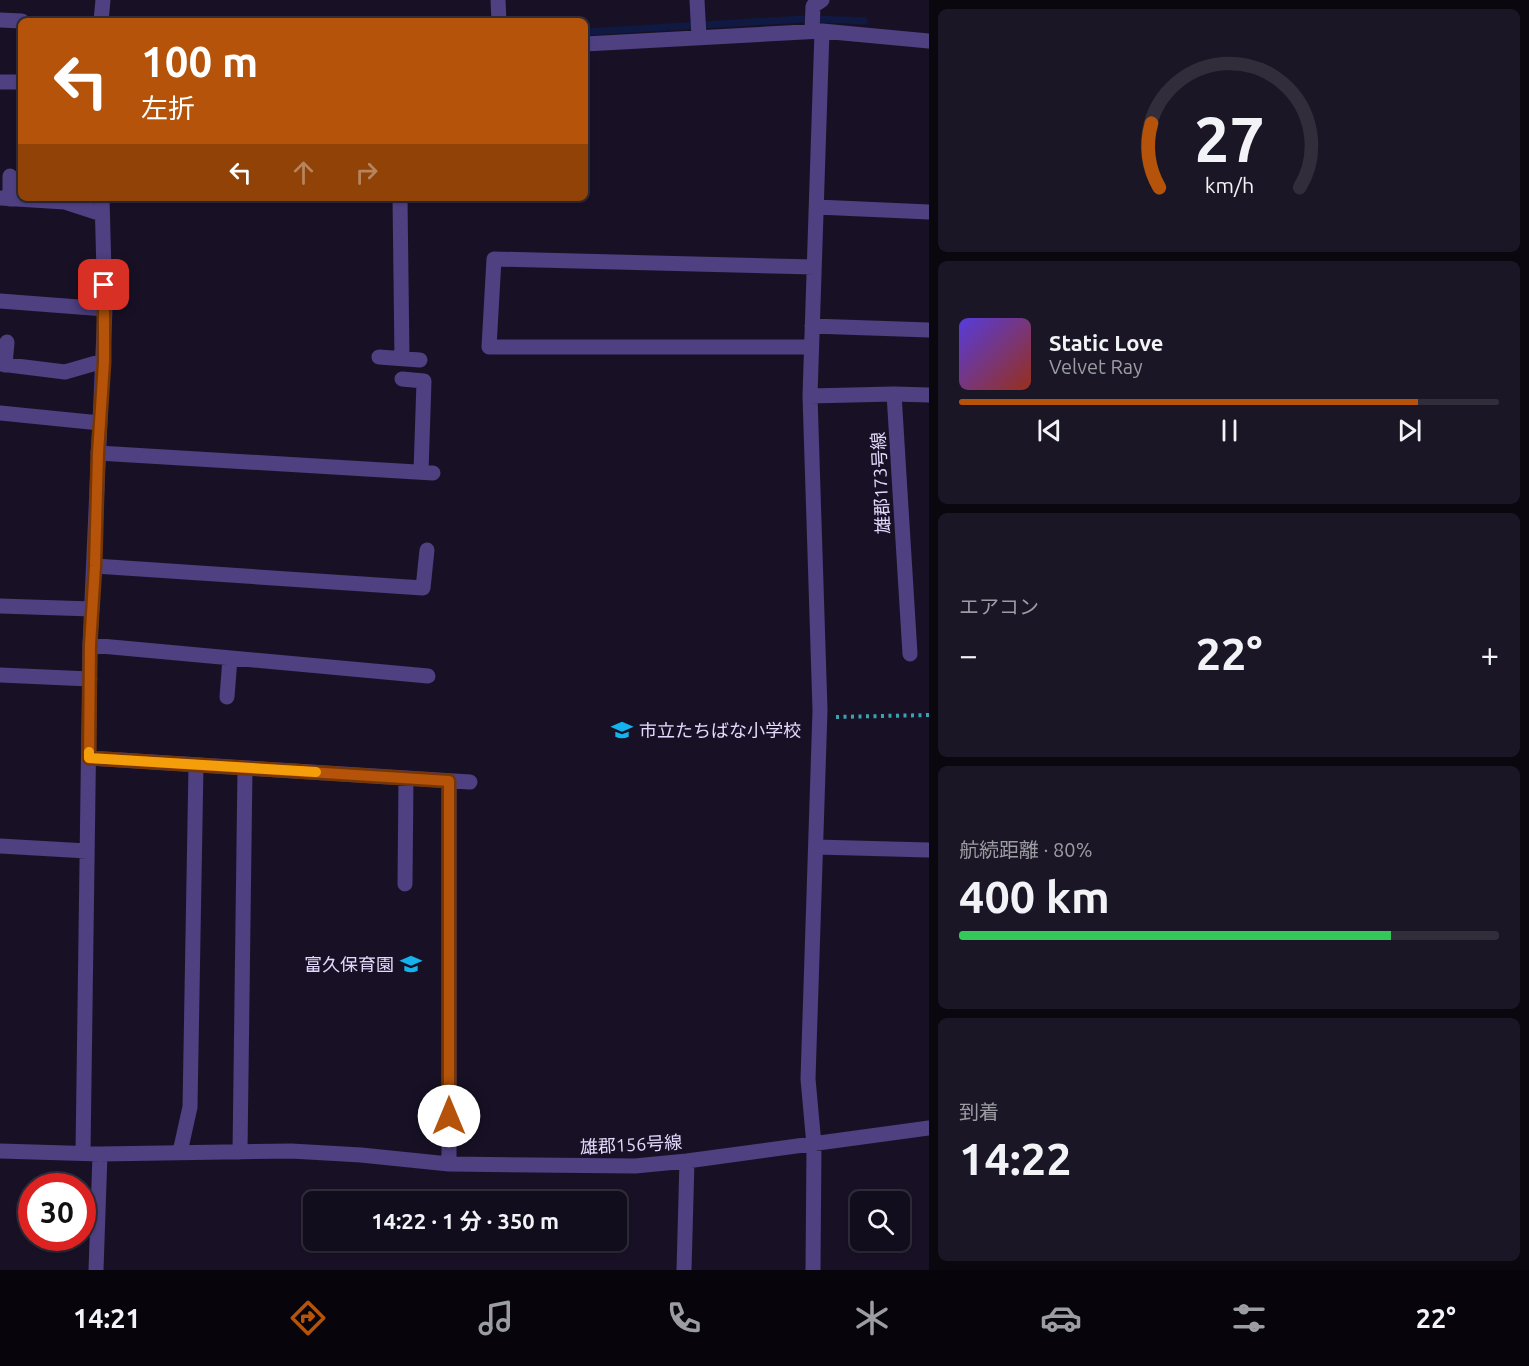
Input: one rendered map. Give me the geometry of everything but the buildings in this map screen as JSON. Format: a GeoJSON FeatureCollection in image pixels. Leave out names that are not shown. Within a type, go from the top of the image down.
{"type":"FeatureCollection","features":[{"type":"Feature","properties":{"kind":"street"},"geometry":{"type":"LineString","coordinates":[[101,18],[103,0]]}},
{"type":"Feature","properties":{"kind":"street"},"geometry":{"type":"LineString","coordinates":[[498,0],[498,18]]}},
{"type":"Feature","properties":{"kind":"street"},"geometry":{"type":"LineString","coordinates":[[813,1270],[814,1144],[808,1079],[820,717],[810,396],[817,207],[817,31],[813,6],[822,0]]}},
{"type":"Feature","properties":{"kind":"street"},"geometry":{"type":"LineString","coordinates":[[697,7],[698,35]]}},
{"type":"Feature","properties":{"kind":"street"},"geometry":{"type":"LineString","coordinates":[[0,20],[18,21]]}},
{"type":"Feature","properties":{"kind":"street"},"geometry":{"type":"LineString","coordinates":[[588,44],[698,35],[817,31],[929,41]]}},
{"type":"Feature","properties":{"kind":"street"},"geometry":{"type":"LineString","coordinates":[[0,82],[18,82]]}},
{"type":"Feature","properties":{"kind":"street"},"geometry":{"type":"LineString","coordinates":[[5,199],[10,176]]}},
{"type":"Feature","properties":{"kind":"street"},"geometry":{"type":"LineString","coordinates":[[44,201],[64,202],[102,214]]}},
{"type":"Feature","properties":{"kind":"street"},"geometry":{"type":"LineString","coordinates":[[83,1153],[90,645],[104,362],[102,201]]}},
{"type":"Feature","properties":{"kind":"street"},"geometry":{"type":"LineString","coordinates":[[400,201],[402,359]]}},
{"type":"Feature","properties":{"kind":"street"},"geometry":{"type":"LineString","coordinates":[[817,207],[929,212]]}},
{"type":"Feature","properties":{"kind":"street"},"geometry":{"type":"LineString","coordinates":[[811,347],[489,347],[494,260],[814,267]]}},
{"type":"Feature","properties":{"kind":"street"},"geometry":{"type":"LineString","coordinates":[[0,301],[105,309]]}},
{"type":"Feature","properties":{"kind":"street"},"geometry":{"type":"LineString","coordinates":[[812,326],[929,330]]}},
{"type":"Feature","properties":{"kind":"street"},"geometry":{"type":"LineString","coordinates":[[7,342],[3,364],[65,372],[104,362]]}},
{"type":"Feature","properties":{"kind":"street"},"geometry":{"type":"LineString","coordinates":[[379,357],[420,360]]}},
{"type":"Feature","properties":{"kind":"street"},"geometry":{"type":"LineString","coordinates":[[98,453],[427,473],[424,381],[402,379]]}},
{"type":"Feature","properties":{"kind":"street","name":"雄郡173号線"},"geometry":{"type":"LineString","coordinates":[[894,394],[910,654]]}},
{"type":"Feature","properties":{"kind":"street"},"geometry":{"type":"LineString","coordinates":[[810,396],[929,395]]}},
{"type":"Feature","properties":{"kind":"street"},"geometry":{"type":"LineString","coordinates":[[0,412],[100,423]]}},
{"type":"Feature","properties":{"kind":"street"},"geometry":{"type":"LineString","coordinates":[[95,566],[423,588],[427,550]]}},
{"type":"Feature","properties":{"kind":"street"},"geometry":{"type":"LineString","coordinates":[[0,606],[92,609]]}},
{"type":"Feature","properties":{"kind":"street"},"geometry":{"type":"LineString","coordinates":[[90,645],[428,676]]}},
{"type":"Feature","properties":{"kind":"street"},"geometry":{"type":"LineString","coordinates":[[227,697],[230,658]]}},
{"type":"Feature","properties":{"kind":"street"},"geometry":{"type":"LineString","coordinates":[[0,675],[90,679]]}},
{"type":"Feature","properties":{"kind":"street"},"geometry":{"type":"LineString","coordinates":[[89,758],[470,782]]}},
{"type":"Feature","properties":{"kind":"street"},"geometry":{"type":"LineString","coordinates":[[180,1152],[190,1107],[196,765]]}},
{"type":"Feature","properties":{"kind":"street"},"geometry":{"type":"LineString","coordinates":[[240,1152],[245,768]]}},
{"type":"Feature","properties":{"kind":"street"},"geometry":{"type":"LineString","coordinates":[[405,884],[406,778]]}},
{"type":"Feature","properties":{"kind":"street"},"geometry":{"type":"LineString","coordinates":[[449,781],[449,1164]]}},
{"type":"Feature","properties":{"kind":"street"},"geometry":{"type":"LineString","coordinates":[[0,846],[87,851]]}},
{"type":"Feature","properties":{"kind":"street"},"geometry":{"type":"LineString","coordinates":[[816,847],[929,850]]}},
{"type":"Feature","properties":{"kind":"street","name":"雄郡156号線"},"geometry":{"type":"LineString","coordinates":[[0,1151],[100,1154],[291,1151],[449,1164],[635,1166],[929,1128]]}},
{"type":"Feature","properties":{"kind":"street"},"geometry":{"type":"LineString","coordinates":[[96,1270],[100,1154]]}},
{"type":"Feature","properties":{"kind":"street"},"geometry":{"type":"LineString","coordinates":[[684,1270],[687,1161]]}},
{"type":"Feature","properties":{"kind":"path"},"geometry":{"type":"LineString","coordinates":[[820,717],[929,715]]}},
{"type":"Feature","properties":{"kind":"waterway"},"geometry":{"type":"LineString","coordinates":[[588,32],[803,19]]}},
{"type":"Feature","properties":{"kind":"waterway"},"geometry":{"type":"LineString","coordinates":[[820,19],[864,21]]}},
{"type":"Feature","properties":{"kind":"slow traffic"},"geometry":{"type":"LineString","coordinates":[[89,752],[89,758],[316,772]]}},
{"type":"Feature","properties":{"kind":"place","name":"市立たちばな小学校"},"geometry":{"type":"Point","coordinates":[622,730]}},
{"type":"Feature","properties":{"kind":"place","name":"富久保育園"},"geometry":{"type":"Point","coordinates":[411,964]}},
{"type":"Feature","properties":{"kind":"route"},"geometry":{"type":"LineString","coordinates":[[104,285],[104,362],[90,645],[89,758],[449,781],[449,1116]]}}]}
